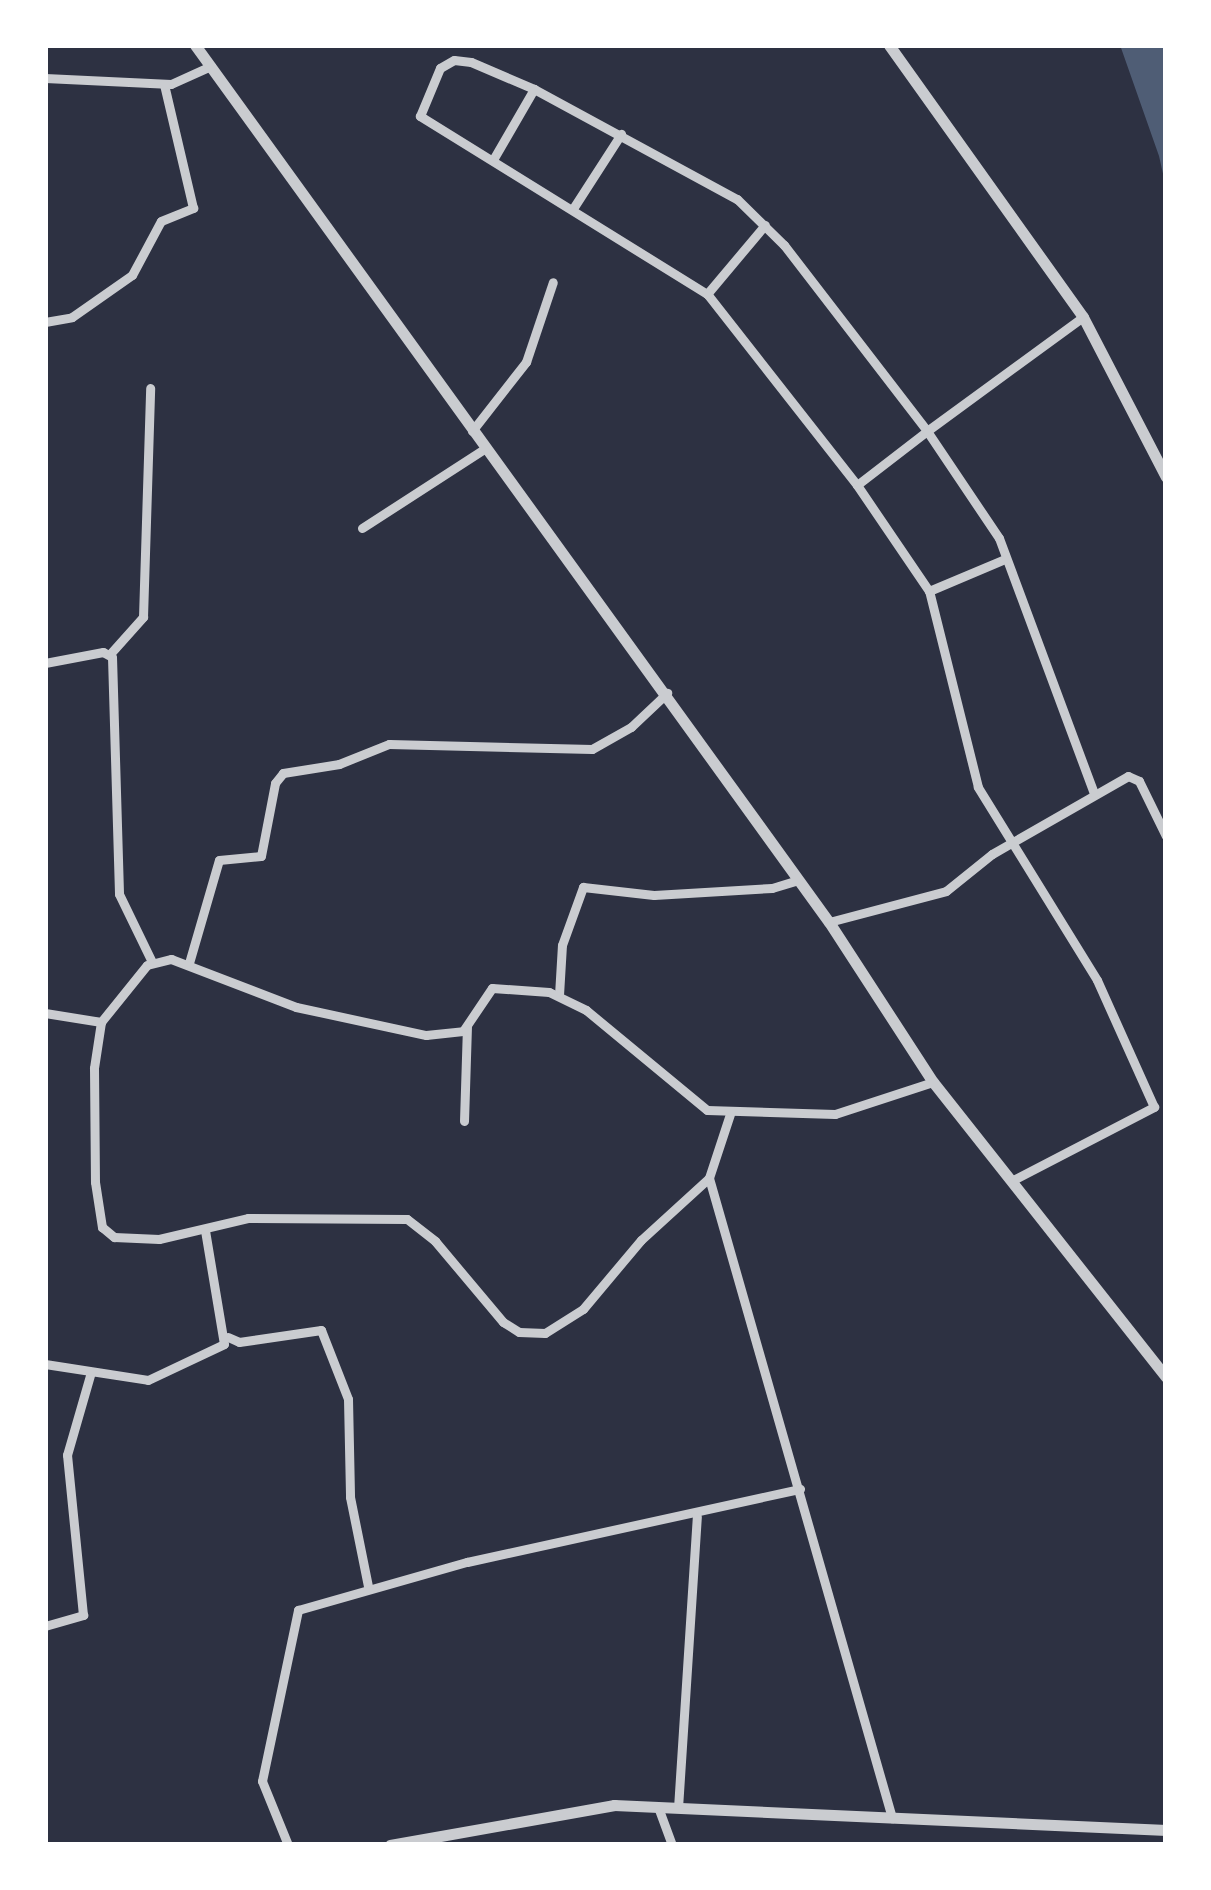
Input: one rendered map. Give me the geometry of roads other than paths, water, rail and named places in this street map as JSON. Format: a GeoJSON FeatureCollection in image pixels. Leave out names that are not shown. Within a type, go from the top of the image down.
{"type":"FeatureCollection","features":[{"type":"Feature","properties":{"kind":"street"},"geometry":{"type":"LineString","coordinates":[[195,45],[830,922],[933,1082],[1015,1179],[1166,1376]]}},
{"type":"Feature","properties":{"kind":"street"},"geometry":{"type":"LineString","coordinates":[[894,47],[1082,316],[1166,478]]}},
{"type":"Feature","properties":{"kind":"street"},"geometry":{"type":"LineString","coordinates":[[1094,793],[992,525],[927,431],[764,225],[738,199],[534,89],[471,62],[454,60],[440,68],[420,116],[574,207],[708,294],[858,485],[928,591],[956,682],[971,768],[1008,845],[1097,980],[1154,1107]]}},
{"type":"Feature","properties":{"kind":"street"},"geometry":{"type":"LineString","coordinates":[[45,78],[164,84],[211,66]]}},
{"type":"Feature","properties":{"kind":"street"},"geometry":{"type":"LineString","coordinates":[[45,322],[72,317],[132,275],[161,220],[193,208],[164,84]]}},
{"type":"Feature","properties":{"kind":"street"},"geometry":{"type":"LineString","coordinates":[[494,158],[534,89]]}},
{"type":"Feature","properties":{"kind":"street"},"geometry":{"type":"LineString","coordinates":[[574,207],[621,134]]}},
{"type":"Feature","properties":{"kind":"street"},"geometry":{"type":"LineString","coordinates":[[708,294],[764,225]]}},
{"type":"Feature","properties":{"kind":"street"},"geometry":{"type":"LineString","coordinates":[[472,431],[526,362],[553,282]]}},
{"type":"Feature","properties":{"kind":"street"},"geometry":{"type":"LineString","coordinates":[[858,485],[1082,316]]}},
{"type":"Feature","properties":{"kind":"street"},"geometry":{"type":"LineString","coordinates":[[45,663],[110,654],[138,628],[144,610],[150,388]]}},
{"type":"Feature","properties":{"kind":"street"},"geometry":{"type":"LineString","coordinates":[[362,528],[484,449]]}},
{"type":"Feature","properties":{"kind":"street"},"geometry":{"type":"LineString","coordinates":[[928,591],[1005,559]]}},
{"type":"Feature","properties":{"kind":"street"},"geometry":{"type":"LineString","coordinates":[[110,654],[119,894],[152,962]]}},
{"type":"Feature","properties":{"kind":"street"},"geometry":{"type":"LineString","coordinates":[[189,963],[218,860],[261,856],[275,783],[283,773],[339,764],[389,744],[592,749],[631,727],[667,693]]}},
{"type":"Feature","properties":{"kind":"street"},"geometry":{"type":"LineString","coordinates":[[830,922],[946,891],[1008,845],[1128,776],[1139,781],[1166,836]]}},
{"type":"Feature","properties":{"kind":"street"},"geometry":{"type":"LineString","coordinates":[[559,995],[562,946],[583,887],[654,895],[772,888],[798,880]]}},
{"type":"Feature","properties":{"kind":"street"},"geometry":{"type":"LineString","coordinates":[[152,962],[189,963],[296,1008],[383,1028],[442,1036],[467,1027]]}},
{"type":"Feature","properties":{"kind":"street"},"geometry":{"type":"LineString","coordinates":[[152,962],[102,1022],[94,1068],[102,1227],[129,1240],[205,1230],[248,1218],[407,1219],[435,1241],[503,1322],[520,1332],[544,1332],[583,1310],[641,1240],[708,1178],[731,1111]]}},
{"type":"Feature","properties":{"kind":"street"},"geometry":{"type":"LineString","coordinates":[[464,1121],[467,1027],[492,988],[559,995],[586,1010],[695,1104],[731,1111],[836,1114],[933,1082]]}},
{"type":"Feature","properties":{"kind":"street"},"geometry":{"type":"LineString","coordinates":[[45,1013],[102,1022]]}},
{"type":"Feature","properties":{"kind":"street"},"geometry":{"type":"LineString","coordinates":[[1015,1179],[1166,1099]]}},
{"type":"Feature","properties":{"kind":"street"},"geometry":{"type":"LineString","coordinates":[[708,1178],[892,1818]]}},
{"type":"Feature","properties":{"kind":"street"},"geometry":{"type":"LineString","coordinates":[[205,1230],[228,1337]]}},
{"type":"Feature","properties":{"kind":"street"},"geometry":{"type":"LineString","coordinates":[[228,1337],[239,1342],[321,1330],[348,1399],[350,1497],[368,1586]]}},
{"type":"Feature","properties":{"kind":"street"},"geometry":{"type":"LineString","coordinates":[[45,1364],[131,1382],[162,1377],[228,1337]]}},
{"type":"Feature","properties":{"kind":"street"},"geometry":{"type":"LineString","coordinates":[[45,1626],[82,1615],[68,1456],[91,1372]]}},
{"type":"Feature","properties":{"kind":"street"},"geometry":{"type":"LineString","coordinates":[[288,1845],[262,1781],[294,1617],[311,1602],[368,1586],[697,1516],[800,1489]]}},
{"type":"Feature","properties":{"kind":"street"},"geometry":{"type":"LineString","coordinates":[[678,1808],[697,1516]]}},
{"type":"Feature","properties":{"kind":"street"},"geometry":{"type":"LineString","coordinates":[[390,1845],[614,1805],[1166,1830]]}},
{"type":"Feature","properties":{"kind":"street"},"geometry":{"type":"LineString","coordinates":[[658,1807],[672,1845]]}},
{"type":"Feature","properties":{"kind":"water"},"geometry":{"type":"Polygon","coordinates":[[[1120,45],[1166,45],[1166,187],[1159,156],[1120,45]]]}}]}
